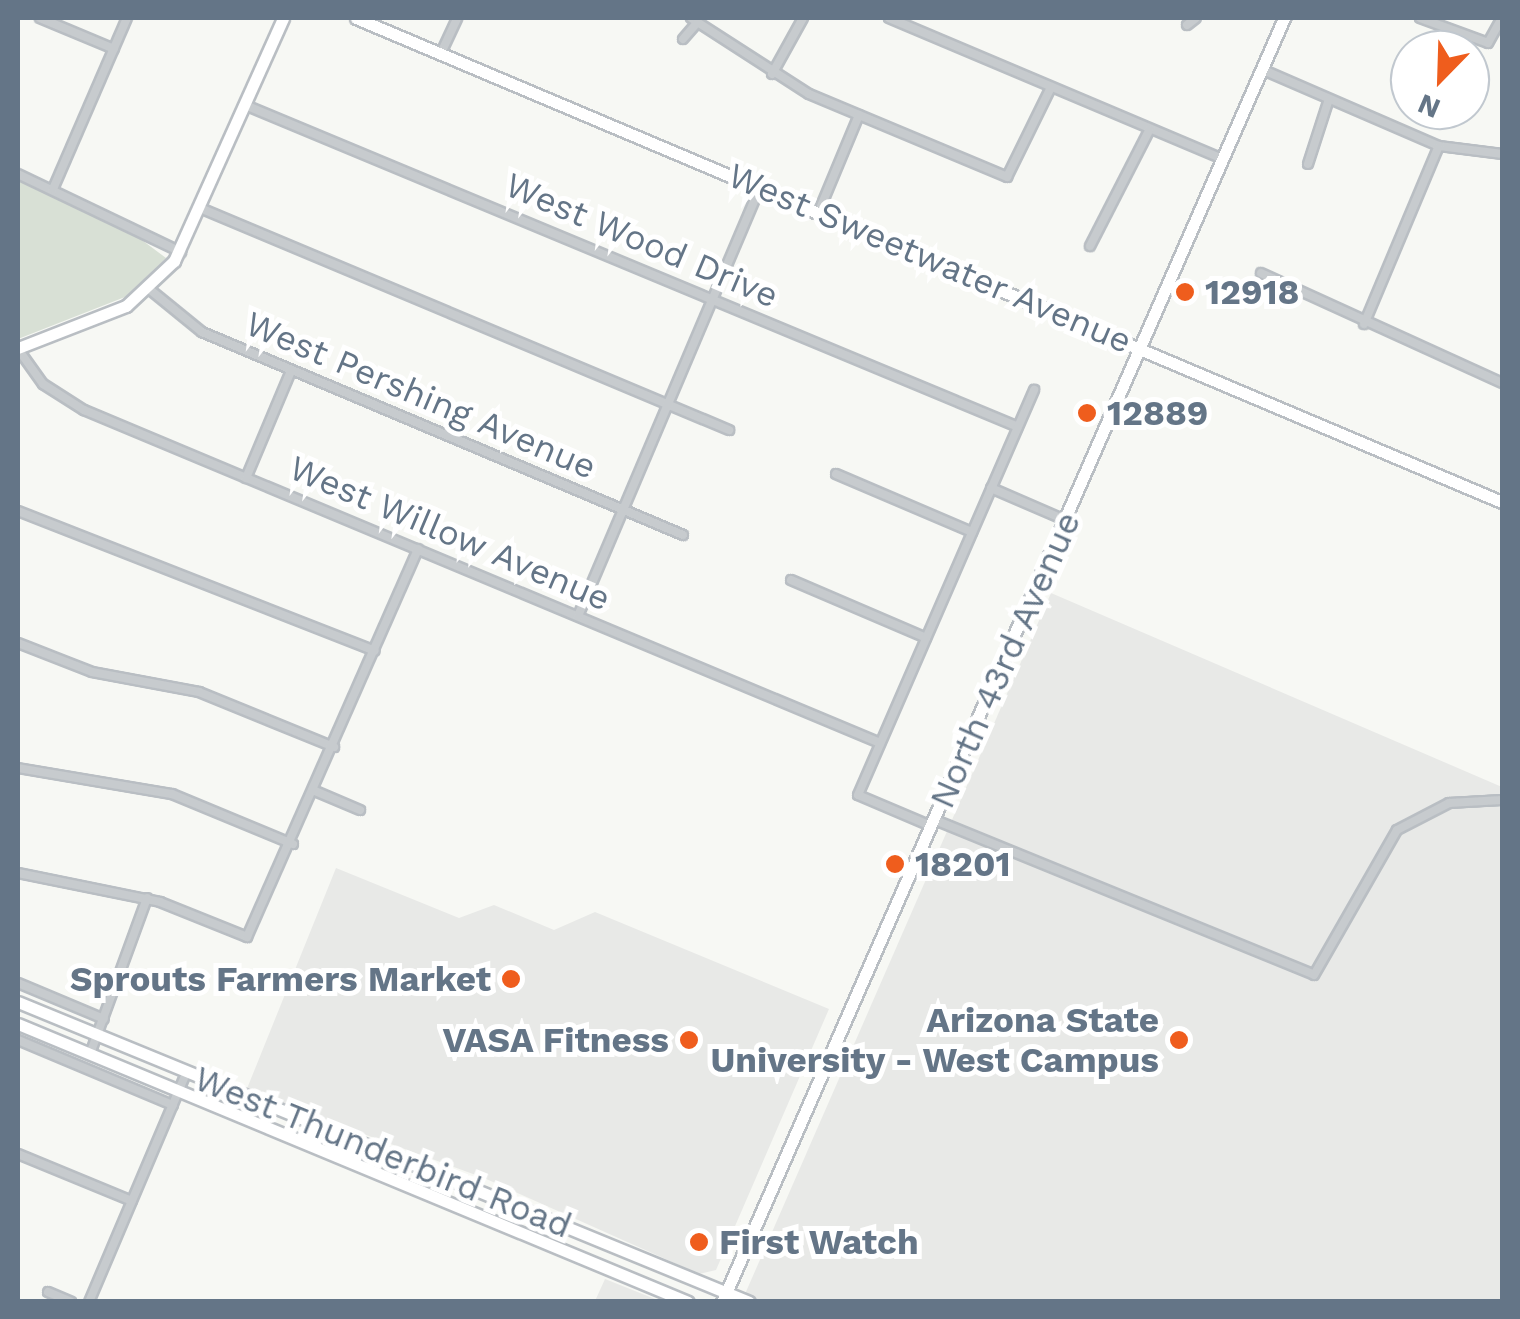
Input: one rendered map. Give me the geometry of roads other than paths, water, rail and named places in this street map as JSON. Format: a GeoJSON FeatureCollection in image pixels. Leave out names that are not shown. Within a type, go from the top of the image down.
{"type":"FeatureCollection","features":[{"type":"Feature","properties":{"kind":"main road"},"geometry":{"type":"LineString","coordinates":[[18,348],[149,289],[180,252],[283,18]]}},
{"type":"Feature","properties":{"kind":"main road","name":"West Sweetwater Avenue"},"geometry":{"type":"LineString","coordinates":[[356,18],[1502,502]]}},
{"type":"Feature","properties":{"kind":"main road","name":"North 43rd Avenue"},"geometry":{"type":"LineString","coordinates":[[724,1297],[1284,18]]}},
{"type":"Feature","properties":{"kind":"main road","name":"West Thunderbird Road"},"geometry":{"type":"LineString","coordinates":[[18,1002],[724,1297],[749,1302]]}},
{"type":"Feature","properties":{"kind":"main road","name":"West Thunderbird Road"},"geometry":{"type":"LineString","coordinates":[[18,1024],[688,1302]]}},
{"type":"Feature","properties":{"kind":"street"},"geometry":{"type":"LineString","coordinates":[[40,18],[114,49]]}},
{"type":"Feature","properties":{"kind":"street"},"geometry":{"type":"LineString","coordinates":[[53,188],[128,18]]}},
{"type":"Feature","properties":{"kind":"street"},"geometry":{"type":"LineString","coordinates":[[441,54],[457,18]]}},
{"type":"Feature","properties":{"kind":"street"},"geometry":{"type":"LineString","coordinates":[[772,74],[803,18]]}},
{"type":"Feature","properties":{"kind":"street"},"geometry":{"type":"LineString","coordinates":[[889,18],[1222,159]]}},
{"type":"Feature","properties":{"kind":"street"},"geometry":{"type":"LineString","coordinates":[[1186,25],[1196,18]]}},
{"type":"Feature","properties":{"kind":"street"},"geometry":{"type":"LineString","coordinates":[[1420,18],[1488,43],[1502,18]]}},
{"type":"Feature","properties":{"kind":"street"},"geometry":{"type":"LineString","coordinates":[[684,39],[694,20],[772,74],[1007,176],[1051,87]]}},
{"type":"Feature","properties":{"kind":"street"},"geometry":{"type":"LineString","coordinates":[[1261,70],[1440,146],[1502,154]]}},
{"type":"Feature","properties":{"kind":"street"},"geometry":{"type":"LineString","coordinates":[[1308,164],[1330,99]]}},
{"type":"Feature","properties":{"kind":"street","name":"West Wood Drive"},"geometry":{"type":"LineString","coordinates":[[245,104],[1018,427]]}},
{"type":"Feature","properties":{"kind":"street"},"geometry":{"type":"LineString","coordinates":[[820,211],[859,115]]}},
{"type":"Feature","properties":{"kind":"street"},"geometry":{"type":"LineString","coordinates":[[1090,246],[1150,129]]}},
{"type":"Feature","properties":{"kind":"street"},"geometry":{"type":"LineString","coordinates":[[1364,324],[1440,146]]}},
{"type":"Feature","properties":{"kind":"street"},"geometry":{"type":"LineString","coordinates":[[18,174],[180,252]]}},
{"type":"Feature","properties":{"kind":"street"},"geometry":{"type":"LineString","coordinates":[[578,616],[760,186]]}},
{"type":"Feature","properties":{"kind":"street"},"geometry":{"type":"LineString","coordinates":[[200,208],[729,430]]}},
{"type":"Feature","properties":{"kind":"street"},"geometry":{"type":"LineString","coordinates":[[1260,273],[1364,324],[1502,382]]}},
{"type":"Feature","properties":{"kind":"street","name":"West Pershing Avenue"},"geometry":{"type":"LineString","coordinates":[[149,289],[202,332],[684,535]]}},
{"type":"Feature","properties":{"kind":"street","name":"West Willow Avenue"},"geometry":{"type":"LineString","coordinates":[[18,348],[70,403],[880,743]]}},
{"type":"Feature","properties":{"kind":"street"},"geometry":{"type":"LineString","coordinates":[[246,478],[291,371]]}},
{"type":"Feature","properties":{"kind":"street"},"geometry":{"type":"LineString","coordinates":[[1034,390],[858,795],[1308,975],[1326,964],[1364,876],[1396,830],[1436,808],[1491,798],[1502,800]]}},
{"type":"Feature","properties":{"kind":"street"},"geometry":{"type":"LineString","coordinates":[[836,474],[972,532]]}},
{"type":"Feature","properties":{"kind":"street"},"geometry":{"type":"LineString","coordinates":[[992,488],[1066,520]]}},
{"type":"Feature","properties":{"kind":"street"},"geometry":{"type":"LineString","coordinates":[[18,511],[375,651]]}},
{"type":"Feature","properties":{"kind":"street"},"geometry":{"type":"LineString","coordinates":[[18,873],[147,898],[247,937],[292,844],[418,550]]}},
{"type":"Feature","properties":{"kind":"street"},"geometry":{"type":"LineString","coordinates":[[791,580],[926,638]]}},
{"type":"Feature","properties":{"kind":"street"},"geometry":{"type":"LineString","coordinates":[[18,643],[92,672],[200,692],[334,748]]}},
{"type":"Feature","properties":{"kind":"street"},"geometry":{"type":"LineString","coordinates":[[18,768],[172,794],[292,844]]}},
{"type":"Feature","properties":{"kind":"street"},"geometry":{"type":"LineString","coordinates":[[315,791],[360,810]]}},
{"type":"Feature","properties":{"kind":"street"},"geometry":{"type":"LineString","coordinates":[[90,1054],[147,898]]}},
{"type":"Feature","properties":{"kind":"street"},"geometry":{"type":"LineString","coordinates":[[18,983],[104,1019]]}},
{"type":"Feature","properties":{"kind":"street","name":"West Thunderbird Road"},"geometry":{"type":"LineString","coordinates":[[18,1040],[173,1104]]}},
{"type":"Feature","properties":{"kind":"street"},"geometry":{"type":"LineString","coordinates":[[88,1302],[186,1072]]}},
{"type":"Feature","properties":{"kind":"street"},"geometry":{"type":"LineString","coordinates":[[18,1154],[132,1201]]}},
{"type":"Feature","properties":{"kind":"street"},"geometry":{"type":"LineString","coordinates":[[48,1292],[71,1302]]}},
{"type":"Feature","properties":{"kind":"place","name":"12918"},"geometry":{"type":"Point","coordinates":[1185,292]}},
{"type":"Feature","properties":{"kind":"place","name":"12889"},"geometry":{"type":"Point","coordinates":[1087,413]}},
{"type":"Feature","properties":{"kind":"place","name":"18201"},"geometry":{"type":"Point","coordinates":[895,864]}},
{"type":"Feature","properties":{"kind":"place","name":"Sprouts Farmers Market"},"geometry":{"type":"Point","coordinates":[511,979]}},
{"type":"Feature","properties":{"kind":"place","name":"VASA Fitness"},"geometry":{"type":"Point","coordinates":[689,1040]}},
{"type":"Feature","properties":{"kind":"place","name":"Arizona State University - West Campus"},"geometry":{"type":"Point","coordinates":[1179,1040]}},
{"type":"Feature","properties":{"kind":"place","name":"First Watch"},"geometry":{"type":"Point","coordinates":[699,1242]}}]}
